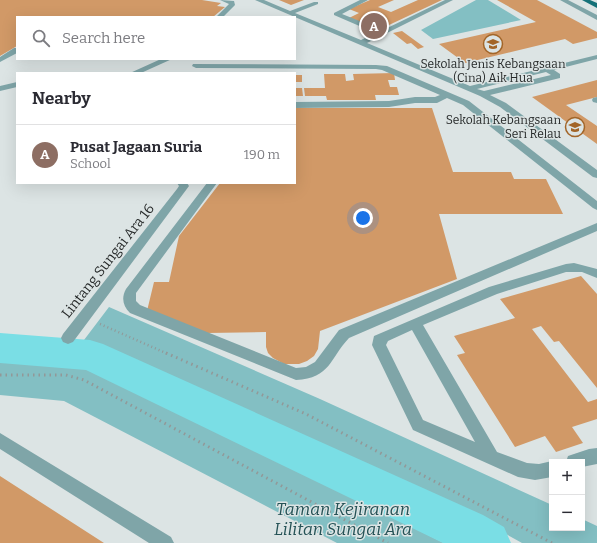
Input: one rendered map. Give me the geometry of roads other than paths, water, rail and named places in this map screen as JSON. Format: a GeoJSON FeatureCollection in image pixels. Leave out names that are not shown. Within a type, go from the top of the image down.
{"type":"FeatureCollection","features":[{"type":"Feature","properties":{"kind":"main road"},"geometry":{"type":"LineString","coordinates":[[585,0],[597,6]]}},
{"type":"Feature","properties":{"kind":"street"},"geometry":{"type":"LineString","coordinates":[[220,16],[233,3],[223,0]]}},
{"type":"Feature","properties":{"kind":"street"},"geometry":{"type":"LineString","coordinates":[[258,0],[292,16]]}},
{"type":"Feature","properties":{"kind":"street"},"geometry":{"type":"LineString","coordinates":[[365,0],[336,14],[376,33]]}},
{"type":"Feature","properties":{"kind":"street"},"geometry":{"type":"LineString","coordinates":[[361,43],[376,33],[388,30],[450,0]]}},
{"type":"Feature","properties":{"kind":"street"},"geometry":{"type":"LineString","coordinates":[[563,0],[597,18]]}},
{"type":"Feature","properties":{"kind":"street"},"geometry":{"type":"LineString","coordinates":[[284,13],[316,3]]}},
{"type":"Feature","properties":{"kind":"street"},"geometry":{"type":"LineString","coordinates":[[296,18],[484,94],[503,105],[597,175]]}},
{"type":"Feature","properties":{"kind":"street"},"geometry":{"type":"LineString","coordinates":[[0,60],[16,51]]}},
{"type":"Feature","properties":{"kind":"street"},"geometry":{"type":"LineString","coordinates":[[470,88],[597,57]]}},
{"type":"Feature","properties":{"kind":"street"},"geometry":{"type":"LineString","coordinates":[[136,72],[166,60]]}},
{"type":"Feature","properties":{"kind":"street"},"geometry":{"type":"LineString","coordinates":[[192,72],[196,66],[210,60]]}},
{"type":"Feature","properties":{"kind":"street"},"geometry":{"type":"LineString","coordinates":[[196,66],[380,67],[468,105],[597,206]]}},
{"type":"Feature","properties":{"kind":"street"},"geometry":{"type":"LineString","coordinates":[[484,94],[557,76],[547,69]]}},
{"type":"Feature","properties":{"kind":"street"},"geometry":{"type":"LineString","coordinates":[[0,89],[16,84]]}},
{"type":"Feature","properties":{"kind":"street"},"geometry":{"type":"LineString","coordinates":[[296,105],[389,104],[416,100],[437,100],[447,95]]}},
{"type":"Feature","properties":{"kind":"street","name":"Lintang Sungai Ara 16"},"geometry":{"type":"LineString","coordinates":[[68,338],[182,190],[184,186],[183,184]]}},
{"type":"Feature","properties":{"kind":"street"},"geometry":{"type":"LineString","coordinates":[[211,184],[130,292],[128,299],[129,304],[135,309],[296,374],[305,375],[317,371],[324,364],[337,340],[344,334],[483,274],[593,229]]}},
{"type":"Feature","properties":{"kind":"street"},"geometry":{"type":"LineString","coordinates":[[549,471],[533,472],[518,469],[418,425],[379,345],[379,340],[493,290],[566,268],[585,268],[597,274]]}},
{"type":"Feature","properties":{"kind":"street"},"geometry":{"type":"LineString","coordinates":[[415,323],[492,458]]}},
{"type":"Feature","properties":{"kind":"street"},"geometry":{"type":"LineString","coordinates":[[0,440],[165,543]]}},
{"type":"Feature","properties":{"kind":"street"},"geometry":{"type":"LineString","coordinates":[[583,459],[597,456]]}},
{"type":"Feature","properties":{"kind":"waterway"},"geometry":{"type":"LineString","coordinates":[[0,348],[90,355],[467,531],[488,543]]}},
{"type":"Feature","properties":{"kind":"place","name":"Pusat Jagaan Suria"},"geometry":{"type":"Point","coordinates":[374,26]}},
{"type":"Feature","properties":{"kind":"place","name":"Sekolah Jenis Kebangsaan (Cina) Aik Hua"},"geometry":{"type":"Point","coordinates":[493,44]}},
{"type":"Feature","properties":{"kind":"place","name":"Sekolah Kebangsaan Seri Relau"},"geometry":{"type":"Point","coordinates":[575,127]}},
{"type":"Feature","properties":{"kind":"park label","name":"Taman Kejiranan Lilitan Sungai Ara"},"geometry":{"type":"Point","coordinates":[343,519]}}]}
